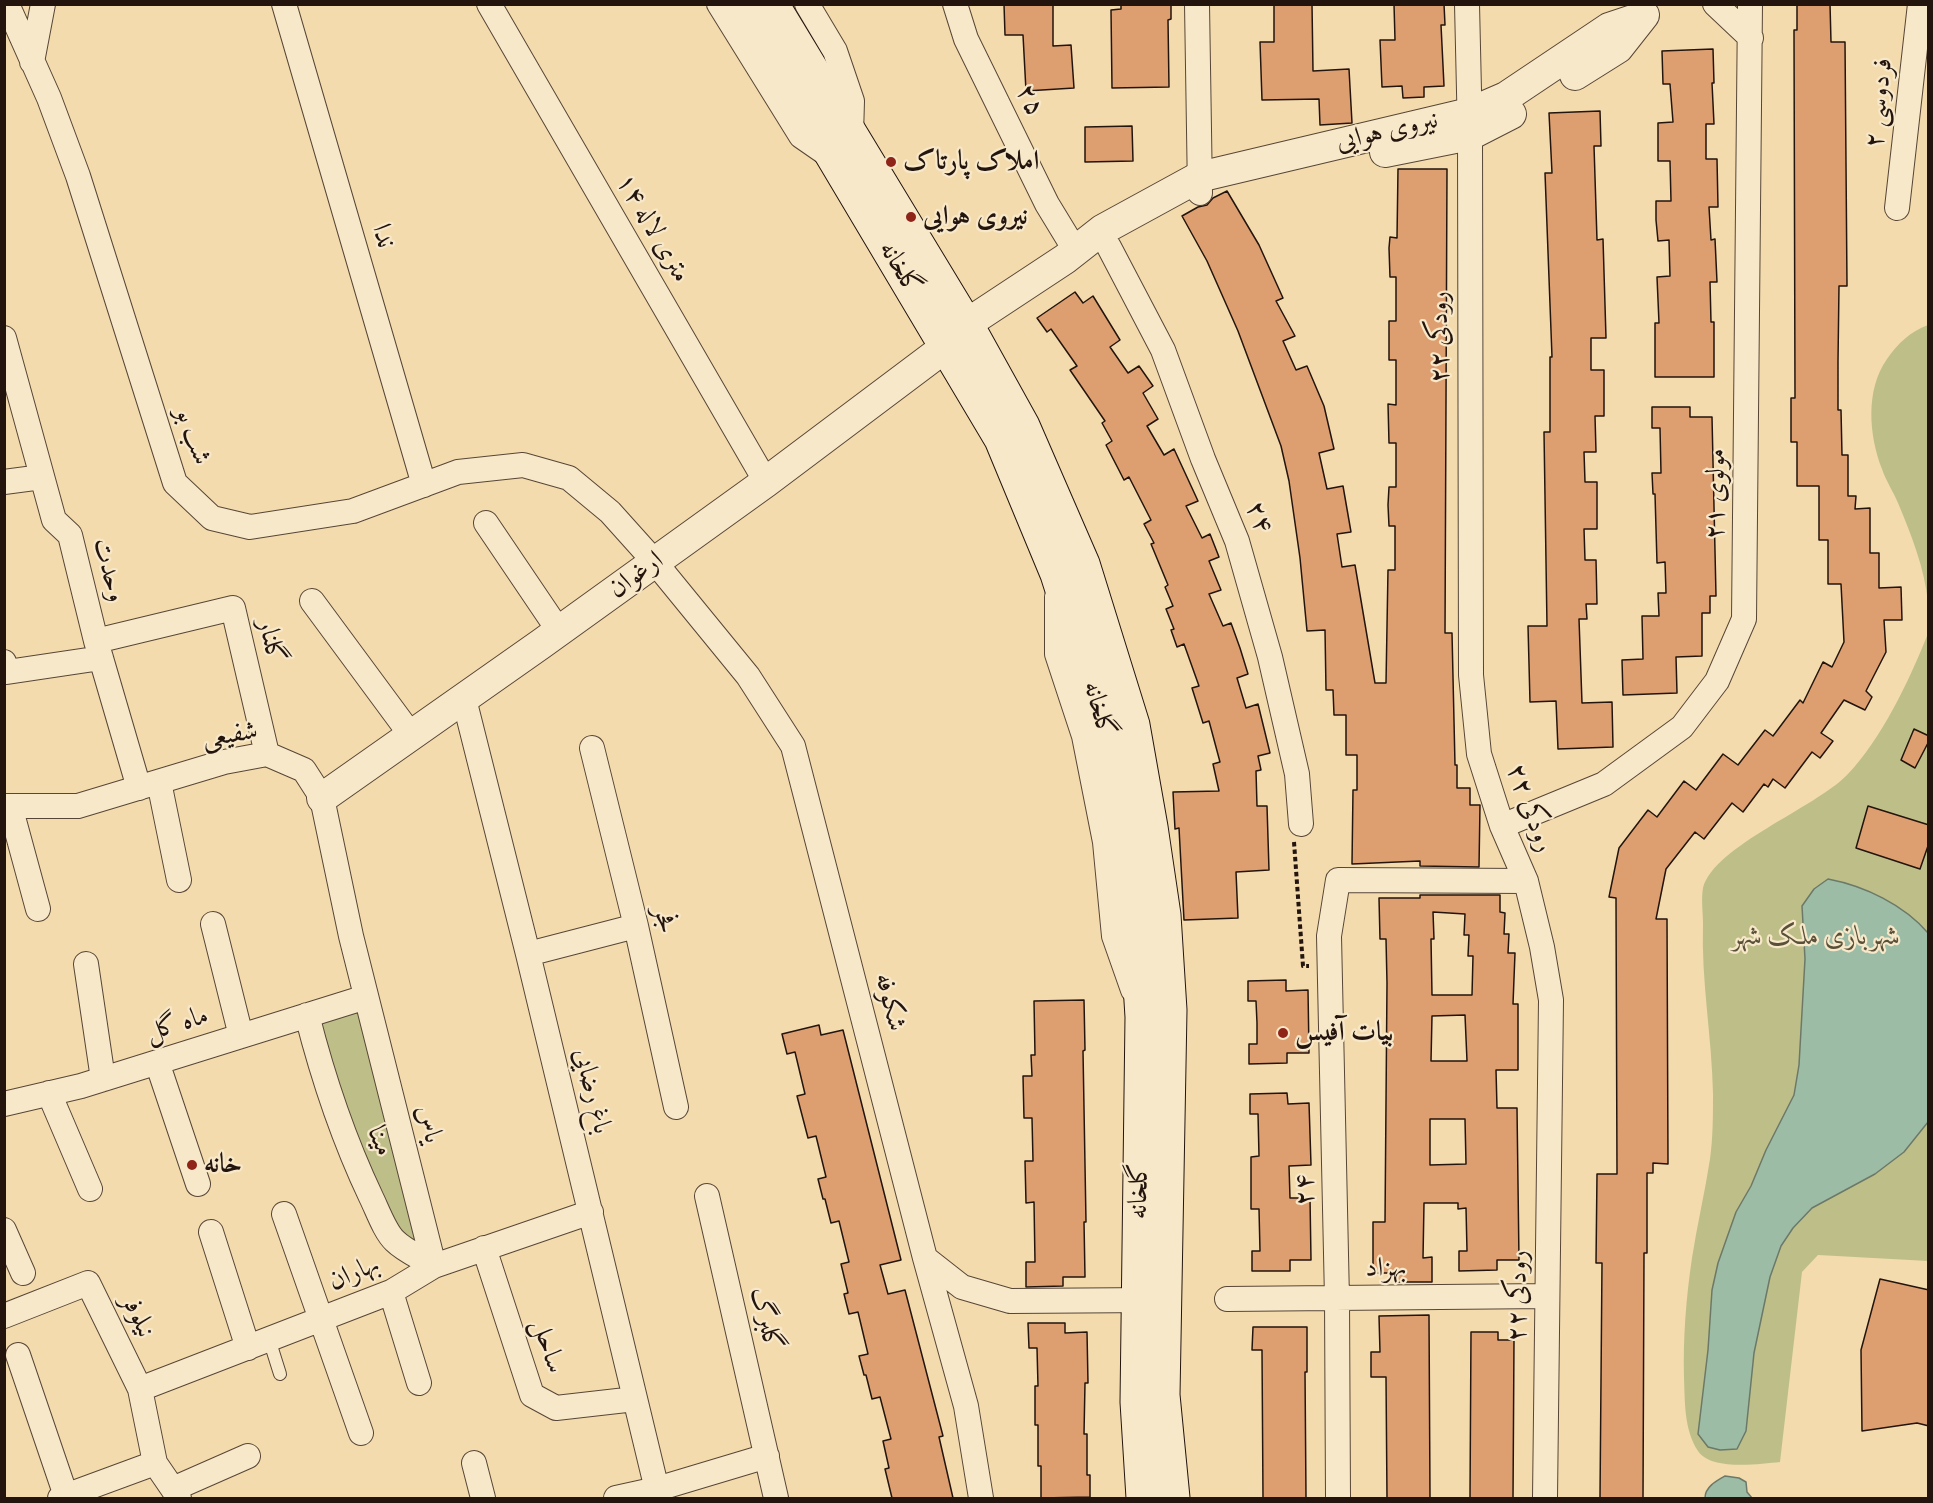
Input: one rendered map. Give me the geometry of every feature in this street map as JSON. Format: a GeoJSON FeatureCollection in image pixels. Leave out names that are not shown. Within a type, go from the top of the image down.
{"type":"FeatureCollection","features":[{"type":"Feature","properties":{"kind":"main road","name":"گلخانه"},"geometry":{"type":"LineString","coordinates":[[742,4],[844,148],[961,335],[1023,426],[1083,564],[1133,725],[1164,915],[1170,1010],[1151,1300],[1137,1402],[1143,1498]]}},
{"type":"Feature","properties":{"kind":"main road","name":"گلخانه"},"geometry":{"type":"LineString","coordinates":[[772,4],[844,148]]}},
{"type":"Feature","properties":{"kind":"main road","name":"گلخانه"},"geometry":{"type":"LineString","coordinates":[[961,335],[1057,574],[1107,731],[1126,829],[1136,921],[1142,1017],[1151,1300],[1173,1498]]}},
{"type":"Feature","properties":{"kind":"street","name":"شب بو"},"geometry":{"type":"LineString","coordinates":[[7,4],[49,98],[78,176],[175,483],[212,518],[250,527],[353,511],[458,472],[523,465],[569,478],[610,512],[654,561]]}},
{"type":"Feature","properties":{"kind":"street"},"geometry":{"type":"LineString","coordinates":[[32,62],[43,4]]}},
{"type":"Feature","properties":{"kind":"street","name":"ندا"},"geometry":{"type":"LineString","coordinates":[[284,4],[424,485]]}},
{"type":"Feature","properties":{"kind":"street","name":"۱۴ متری لاله"},"geometry":{"type":"LineString","coordinates":[[489,4],[766,482]]}},
{"type":"Feature","properties":{"kind":"street"},"geometry":{"type":"LineString","coordinates":[[719,4],[801,136],[844,148],[852,101],[835,51],[807,4]]}},
{"type":"Feature","properties":{"kind":"street","name":"۲۵"},"geometry":{"type":"LineString","coordinates":[[955,4],[966,39],[1047,204],[1075,250]]}},
{"type":"Feature","properties":{"kind":"street"},"geometry":{"type":"LineString","coordinates":[[1197,4],[1199,185]]}},
{"type":"Feature","properties":{"kind":"street","name":"رودکی ۲۲"},"geometry":{"type":"LineString","coordinates":[[1467,4],[1471,675],[1479,754],[1502,826],[1526,881],[1542,947],[1551,1000],[1545,1498]]}},
{"type":"Feature","properties":{"kind":"street"},"geometry":{"type":"LineString","coordinates":[[1715,4],[1751,38]]}},
{"type":"Feature","properties":{"kind":"street","name":"مولوی ۲۱"},"geometry":{"type":"LineString","coordinates":[[1502,826],[1604,784],[1682,728],[1717,681],[1744,619],[1750,4]]}},
{"type":"Feature","properties":{"kind":"street","name":"فردوسی ۲"},"geometry":{"type":"LineString","coordinates":[[1898,208],[1920,4]]}},
{"type":"Feature","properties":{"kind":"street","name":"نیروی هوایی"},"geometry":{"type":"LineString","coordinates":[[961,335],[1075,250],[1145,224],[1199,185],[1315,166],[1469,124],[1531,104],[1618,48],[1647,11]]}},
{"type":"Feature","properties":{"kind":"street","name":"نیروی هوایی"},"geometry":{"type":"LineString","coordinates":[[961,335],[1105,238]]}},
{"type":"Feature","properties":{"kind":"street","name":"۲۴"},"geometry":{"type":"LineString","coordinates":[[1105,238],[1163,350],[1203,459],[1237,541],[1270,657],[1297,774],[1301,819]]}},
{"type":"Feature","properties":{"kind":"street","name":"ارغوان"},"geometry":{"type":"LineString","coordinates":[[322,798],[766,482],[961,335]]}},
{"type":"Feature","properties":{"kind":"street","name":"وحدت"},"geometry":{"type":"LineString","coordinates":[[4,338],[54,520],[70,535],[98,649],[149,785],[178,880]]}},
{"type":"Feature","properties":{"kind":"street"},"geometry":{"type":"LineString","coordinates":[[4,482],[42,477]]}},
{"type":"Feature","properties":{"kind":"street"},"geometry":{"type":"LineString","coordinates":[[486,523],[559,631]]}},
{"type":"Feature","properties":{"kind":"street","name":"شکوفه"},"geometry":{"type":"LineString","coordinates":[[654,561],[748,676],[793,746],[925,1258],[966,1406],[981,1498]]}},
{"type":"Feature","properties":{"kind":"street"},"geometry":{"type":"LineString","coordinates":[[312,601],[411,735]]}},
{"type":"Feature","properties":{"kind":"street","name":"گلنار"},"geometry":{"type":"LineString","coordinates":[[98,649],[233,608],[267,754]]}},
{"type":"Feature","properties":{"kind":"street"},"geometry":{"type":"LineString","coordinates":[[4,662],[7,672],[98,649]]}},
{"type":"Feature","properties":{"kind":"street","name":"باغ رضایی"},"geometry":{"type":"LineString","coordinates":[[464,699],[658,1494]]}},
{"type":"Feature","properties":{"kind":"street","name":"فجر"},"geometry":{"type":"LineString","coordinates":[[592,748],[636,926],[676,1107]]}},
{"type":"Feature","properties":{"kind":"street","name":"شفیعی"},"geometry":{"type":"LineString","coordinates":[[7,806],[78,806],[224,762],[267,754],[304,770],[322,798],[366,996]]}},
{"type":"Feature","properties":{"kind":"street"},"geometry":{"type":"LineString","coordinates":[[7,806],[38,909]]}},
{"type":"Feature","properties":{"kind":"street","name":"۲۴"},"geometry":{"type":"LineString","coordinates":[[1338,1498],[1337,1299],[1329,936],[1338,880],[1526,881]]}},
{"type":"Feature","properties":{"kind":"street"},"geometry":{"type":"LineString","coordinates":[[213,924],[241,1036]]}},
{"type":"Feature","properties":{"kind":"street"},"geometry":{"type":"LineString","coordinates":[[528,954],[636,926]]}},
{"type":"Feature","properties":{"kind":"street"},"geometry":{"type":"LineString","coordinates":[[86,964],[103,1079]]}},
{"type":"Feature","properties":{"kind":"street","name":"ماه گل"},"geometry":{"type":"LineString","coordinates":[[4,1104],[103,1079],[366,996]]}},
{"type":"Feature","properties":{"kind":"street","name":"یاس"},"geometry":{"type":"LineString","coordinates":[[366,996],[434,1266]]}},
{"type":"Feature","properties":{"kind":"street","name":"مینا"},"geometry":{"type":"LineString","coordinates":[[307,1015],[335,1111],[379,1214],[394,1240],[434,1266]]}},
{"type":"Feature","properties":{"kind":"street"},"geometry":{"type":"LineString","coordinates":[[157,1062],[198,1184]]}},
{"type":"Feature","properties":{"kind":"street"},"geometry":{"type":"LineString","coordinates":[[49,1094],[90,1189]]}},
{"type":"Feature","properties":{"kind":"street","name":"گلبرگ"},"geometry":{"type":"LineString","coordinates":[[707,1196],[776,1498]]}},
{"type":"Feature","properties":{"kind":"street","name":"بهاران"},"geometry":{"type":"LineString","coordinates":[[140,1389],[391,1292],[434,1266],[591,1212]]}},
{"type":"Feature","properties":{"kind":"street"},"geometry":{"type":"LineString","coordinates":[[284,1214],[362,1433]]}},
{"type":"Feature","properties":{"kind":"street"},"geometry":{"type":"LineString","coordinates":[[4,1230],[22,1273]]}},
{"type":"Feature","properties":{"kind":"street"},"geometry":{"type":"LineString","coordinates":[[211,1232],[259,1343]]}},
{"type":"Feature","properties":{"kind":"street","name":"ساحل"},"geometry":{"type":"LineString","coordinates":[[484,1248],[532,1395],[556,1408],[635,1399]]}},
{"type":"Feature","properties":{"kind":"street"},"geometry":{"type":"LineString","coordinates":[[925,1258],[962,1287],[1010,1301],[1151,1300]]}},
{"type":"Feature","properties":{"kind":"street","name":"نیلوفر"},"geometry":{"type":"LineString","coordinates":[[4,1316],[88,1282],[140,1389],[155,1463]]}},
{"type":"Feature","properties":{"kind":"street"},"geometry":{"type":"LineString","coordinates":[[391,1292],[419,1383]]}},
{"type":"Feature","properties":{"kind":"street","name":"بهزاد"},"geometry":{"type":"LineString","coordinates":[[1227,1299],[1547,1296]]}},
{"type":"Feature","properties":{"kind":"street"},"geometry":{"type":"LineString","coordinates":[[18,1355],[63,1497],[155,1463],[176,1493],[248,1456]]}},
{"type":"Feature","properties":{"kind":"street"},"geometry":{"type":"LineString","coordinates":[[616,1498],[658,1494],[766,1456]]}},
{"type":"Feature","properties":{"kind":"street"},"geometry":{"type":"LineString","coordinates":[[474,1463],[483,1498]]}},
{"type":"Feature","properties":{"kind":"lane"},"geometry":{"type":"LineString","coordinates":[[259,1343],[280,1374]]}},
{"type":"Feature","properties":{"kind":"path"},"geometry":{"type":"LineString","coordinates":[[1301,819],[1292,814],[1303,966],[1329,963]]}},
{"type":"Feature","properties":{"kind":"green space"},"geometry":{"type":"Polygon","coordinates":[[[1928,325],[1928,603],[1917,552],[1878,456],[1871,413],[1875,385],[1887,359],[1905,339],[1928,325]]]}},
{"type":"Feature","properties":{"kind":"green space","name":"شهربازی ملک شهر"},"geometry":{"type":"Polygon","coordinates":[[[1928,626],[1928,1261],[1818,1255],[1802,1272],[1780,1462],[1724,1464],[1704,1457],[1693,1443],[1686,1416],[1684,1378],[1688,1288],[1710,1159],[1713,1126],[1712,1073],[1704,966],[1703,888],[1711,872],[1745,842],[1813,801],[1847,775],[1883,728],[1912,672],[1927,636],[1928,626]]]}},
{"type":"Feature","properties":{"kind":"green space"},"geometry":{"type":"Polygon","coordinates":[[[360,1011],[420,1248],[394,1225],[366,1167],[319,1022],[360,1011]]]}},
{"type":"Feature","properties":{"kind":"shaded area"},"geometry":{"type":"Polygon","coordinates":[[[1828,879],[1856,886],[1896,905],[1928,933],[1928,1122],[1904,1152],[1875,1174],[1812,1208],[1793,1228],[1781,1246],[1770,1277],[1754,1353],[1746,1431],[1737,1449],[1720,1450],[1708,1447],[1698,1434],[1708,1350],[1712,1290],[1718,1263],[1736,1212],[1751,1186],[1766,1150],[1794,1095],[1799,1065],[1805,959],[1802,906],[1814,889],[1828,879]]]}},
{"type":"Feature","properties":{"kind":"shaded area"},"geometry":{"type":"Polygon","coordinates":[[[1725,1476],[1739,1478],[1746,1482],[1747,1492],[1752,1498],[1705,1498],[1709,1488],[1725,1476]]]}},
{"type":"Feature","properties":{"kind":"building"},"geometry":{"type":"Polygon","coordinates":[[[1004,4],[1053,4],[1053,46],[1071,45],[1074,88],[1026,91],[1023,35],[1005,35],[1004,4]]]}},
{"type":"Feature","properties":{"kind":"building"},"geometry":{"type":"Polygon","coordinates":[[[1121,4],[1171,4],[1171,19],[1168,20],[1169,87],[1112,88],[1111,10],[1121,9],[1121,4]]]}},
{"type":"Feature","properties":{"kind":"building"},"geometry":{"type":"Polygon","coordinates":[[[1274,4],[1312,4],[1313,71],[1349,69],[1352,123],[1320,125],[1319,99],[1262,100],[1260,42],[1274,42],[1274,4]]]}},
{"type":"Feature","properties":{"kind":"building"},"geometry":{"type":"Polygon","coordinates":[[[1394,4],[1444,4],[1445,25],[1441,25],[1444,86],[1424,87],[1424,97],[1403,98],[1402,86],[1382,87],[1380,40],[1395,40],[1394,4]]]}},
{"type":"Feature","properties":{"kind":"building"},"geometry":{"type":"Polygon","coordinates":[[[1797,4],[1830,4],[1831,42],[1845,42],[1847,286],[1839,286],[1838,361],[1838,410],[1841,410],[1842,455],[1848,455],[1848,496],[1856,496],[1855,509],[1870,508],[1870,553],[1879,553],[1879,588],[1901,587],[1902,620],[1884,620],[1886,652],[1866,691],[1872,697],[1865,710],[1844,700],[1821,733],[1833,741],[1820,758],[1812,752],[1785,788],[1773,779],[1768,787],[1764,784],[1743,812],[1732,803],[1704,839],[1695,832],[1666,869],[1656,919],[1667,919],[1668,1164],[1653,1163],[1653,1173],[1647,1173],[1647,1253],[1644,1253],[1643,1498],[1600,1498],[1602,1263],[1596,1263],[1597,1174],[1617,1174],[1616,898],[1609,897],[1619,848],[1648,810],[1657,817],[1684,781],[1696,790],[1723,754],[1738,765],[1765,730],[1773,736],[1800,700],[1803,703],[1823,662],[1832,667],[1844,642],[1841,584],[1828,584],[1828,540],[1819,540],[1819,486],[1797,486],[1797,442],[1791,442],[1791,398],[1795,398],[1794,30],[1797,30],[1797,4]]]}},
{"type":"Feature","properties":{"kind":"building"},"geometry":{"type":"Polygon","coordinates":[[[1713,49],[1714,124],[1706,124],[1706,159],[1717,159],[1718,207],[1709,207],[1711,240],[1715,239],[1717,282],[1710,282],[1711,322],[1714,322],[1714,377],[1655,377],[1655,323],[1659,323],[1657,277],[1670,276],[1669,240],[1658,241],[1656,220],[1656,201],[1671,201],[1670,161],[1658,161],[1658,123],[1673,122],[1670,84],[1663,84],[1662,51],[1713,49]]]}},
{"type":"Feature","properties":{"kind":"building"},"geometry":{"type":"Polygon","coordinates":[[[1600,111],[1601,146],[1594,146],[1597,240],[1603,239],[1606,338],[1591,338],[1591,370],[1604,370],[1604,416],[1595,416],[1596,452],[1584,452],[1585,482],[1597,482],[1597,529],[1584,529],[1585,560],[1596,560],[1597,604],[1586,604],[1587,619],[1579,619],[1582,703],[1612,702],[1613,747],[1558,749],[1556,701],[1530,702],[1528,626],[1547,626],[1544,432],[1550,432],[1550,357],[1552,357],[1545,173],[1552,173],[1549,113],[1600,111]]]}},
{"type":"Feature","properties":{"kind":"building"},"geometry":{"type":"Polygon","coordinates":[[[1132,126],[1133,161],[1085,162],[1085,127],[1132,126]]]}},
{"type":"Feature","properties":{"kind":"building"},"geometry":{"type":"Polygon","coordinates":[[[1398,169],[1447,169],[1445,633],[1452,633],[1457,788],[1470,788],[1470,805],[1480,805],[1479,867],[1420,866],[1420,861],[1352,864],[1353,790],[1357,790],[1357,755],[1346,755],[1346,715],[1334,715],[1333,690],[1326,690],[1325,630],[1307,631],[1300,558],[1289,481],[1281,446],[1238,331],[1207,261],[1182,216],[1207,205],[1213,198],[1227,191],[1259,245],[1283,298],[1276,301],[1295,336],[1283,341],[1296,370],[1307,366],[1324,406],[1334,449],[1319,453],[1327,489],[1343,486],[1351,532],[1337,534],[1342,567],[1355,565],[1375,683],[1386,683],[1388,570],[1395,570],[1395,526],[1389,526],[1388,505],[1389,487],[1396,487],[1396,443],[1389,443],[1388,404],[1396,405],[1396,360],[1389,360],[1389,321],[1396,321],[1396,277],[1390,277],[1389,248],[1390,237],[1397,238],[1398,169]]]}},
{"type":"Feature","properties":{"kind":"building"},"geometry":{"type":"Polygon","coordinates":[[[1075,292],[1083,303],[1093,296],[1120,340],[1110,347],[1128,373],[1139,366],[1153,386],[1143,393],[1158,419],[1147,426],[1164,455],[1174,449],[1198,501],[1186,506],[1202,538],[1210,534],[1219,557],[1209,561],[1221,590],[1209,594],[1223,626],[1231,623],[1240,648],[1248,674],[1237,678],[1246,708],[1258,704],[1270,753],[1258,756],[1261,770],[1256,771],[1257,806],[1267,806],[1269,870],[1236,872],[1238,918],[1184,920],[1179,828],[1175,829],[1173,792],[1219,791],[1213,764],[1220,762],[1209,721],[1203,723],[1192,688],[1199,686],[1184,644],[1177,647],[1171,630],[1174,629],[1166,609],[1173,606],[1165,587],[1168,585],[1151,544],[1154,543],[1144,524],[1151,520],[1129,477],[1124,480],[1106,445],[1112,441],[1102,423],[1105,421],[1070,370],[1077,366],[1051,329],[1047,332],[1037,318],[1075,292]]]}},
{"type":"Feature","properties":{"kind":"building"},"geometry":{"type":"Polygon","coordinates":[[[1652,407],[1690,407],[1690,417],[1712,417],[1716,596],[1710,596],[1710,613],[1702,613],[1702,656],[1676,657],[1677,693],[1623,695],[1622,660],[1643,659],[1642,616],[1659,616],[1658,593],[1666,593],[1665,562],[1657,563],[1655,494],[1653,494],[1652,473],[1661,473],[1660,428],[1652,428],[1652,407]]]}},
{"type":"Feature","properties":{"kind":"building"},"geometry":{"type":"Polygon","coordinates":[[[1914,729],[1929,736],[1929,741],[1915,768],[1901,760],[1914,729]]]}},
{"type":"Feature","properties":{"kind":"building"},"geometry":{"type":"Polygon","coordinates":[[[1868,806],[1929,825],[1929,843],[1920,869],[1856,848],[1868,806]]]}},
{"type":"Feature","properties":{"kind":"building"},"geometry":{"type":"Polygon","coordinates":[[[1420,895],[1500,895],[1500,912],[1505,913],[1504,934],[1509,934],[1508,953],[1515,953],[1513,1004],[1518,1004],[1518,1070],[1496,1070],[1497,1108],[1517,1108],[1519,1260],[1497,1260],[1497,1270],[1459,1271],[1459,1251],[1467,1251],[1466,1208],[1458,1209],[1458,1203],[1424,1203],[1423,1258],[1432,1257],[1432,1282],[1396,1282],[1395,1273],[1373,1273],[1373,1222],[1385,1222],[1387,983],[1386,939],[1380,939],[1379,898],[1420,898],[1420,895]],[[1433,912],[1432,995],[1472,995],[1473,956],[1468,956],[1469,935],[1464,935],[1465,914],[1433,912]],[[1465,1015],[1432,1016],[1431,1061],[1467,1061],[1465,1015]],[[1430,1119],[1430,1165],[1466,1164],[1465,1119],[1430,1119]]]}},
{"type":"Feature","properties":{"kind":"building"},"geometry":{"type":"Polygon","coordinates":[[[1286,980],[1286,991],[1308,990],[1309,1053],[1287,1053],[1287,1063],[1249,1064],[1249,1044],[1257,1044],[1257,1023],[1256,1001],[1248,1001],[1248,981],[1286,980]]]}},
{"type":"Feature","properties":{"kind":"building"},"geometry":{"type":"Polygon","coordinates":[[[1084,1000],[1085,1277],[1063,1277],[1063,1286],[1026,1287],[1026,1262],[1035,1262],[1034,1202],[1026,1203],[1025,1161],[1033,1161],[1032,1118],[1024,1118],[1023,1076],[1032,1076],[1031,1055],[1035,1055],[1034,1001],[1084,1000]]]}},
{"type":"Feature","properties":{"kind":"building"},"geometry":{"type":"Polygon","coordinates":[[[819,1025],[821,1035],[843,1030],[901,1260],[880,1265],[888,1294],[905,1290],[943,1436],[939,1437],[953,1498],[892,1498],[885,1469],[889,1468],[883,1441],[891,1439],[880,1397],[872,1399],[866,1375],[864,1375],[859,1356],[868,1354],[858,1312],[849,1314],[844,1294],[848,1293],[841,1264],[849,1262],[839,1221],[831,1223],[825,1199],[823,1199],[818,1179],[826,1177],[816,1136],[808,1138],[797,1096],[805,1094],[795,1052],[787,1054],[782,1034],[819,1025]]]}},
{"type":"Feature","properties":{"kind":"building"},"geometry":{"type":"Polygon","coordinates":[[[1287,1093],[1288,1104],[1309,1103],[1311,1165],[1289,1166],[1290,1198],[1310,1198],[1311,1260],[1290,1260],[1290,1271],[1252,1271],[1252,1251],[1260,1251],[1259,1209],[1251,1209],[1251,1157],[1259,1156],[1258,1114],[1250,1114],[1250,1094],[1287,1093]]]}},
{"type":"Feature","properties":{"kind":"building"},"geometry":{"type":"Polygon","coordinates":[[[1880,1279],[1929,1290],[1929,1426],[1917,1423],[1862,1431],[1861,1350],[1880,1279]]]}},
{"type":"Feature","properties":{"kind":"building"},"geometry":{"type":"Polygon","coordinates":[[[1429,1315],[1430,1498],[1387,1498],[1386,1377],[1371,1377],[1371,1352],[1380,1352],[1379,1316],[1429,1315]]]}},
{"type":"Feature","properties":{"kind":"building"},"geometry":{"type":"Polygon","coordinates":[[[1028,1323],[1065,1323],[1065,1333],[1087,1332],[1088,1383],[1085,1383],[1084,1434],[1087,1434],[1087,1475],[1090,1475],[1090,1497],[1041,1498],[1038,1425],[1035,1425],[1035,1386],[1038,1386],[1037,1348],[1029,1348],[1028,1323]]]}},
{"type":"Feature","properties":{"kind":"building"},"geometry":{"type":"Polygon","coordinates":[[[1253,1327],[1307,1327],[1306,1498],[1263,1498],[1262,1350],[1252,1350],[1253,1327]]]}},
{"type":"Feature","properties":{"kind":"building"},"geometry":{"type":"Polygon","coordinates":[[[1471,1332],[1498,1332],[1498,1340],[1514,1340],[1513,1498],[1470,1498],[1471,1332]]]}},
{"type":"Feature","properties":{"kind":"place","name":"املاک پارتاک"},"geometry":{"type":"Point","coordinates":[891,162]}},
{"type":"Feature","properties":{"kind":"place","name":"نیروی هوایی"},"geometry":{"type":"Point","coordinates":[911,217]}},
{"type":"Feature","properties":{"kind":"place","name":"بیات آفیس"},"geometry":{"type":"Point","coordinates":[1283,1033]}},
{"type":"Feature","properties":{"kind":"place","name":"خانه"},"geometry":{"type":"Point","coordinates":[192,1165]}}]}
